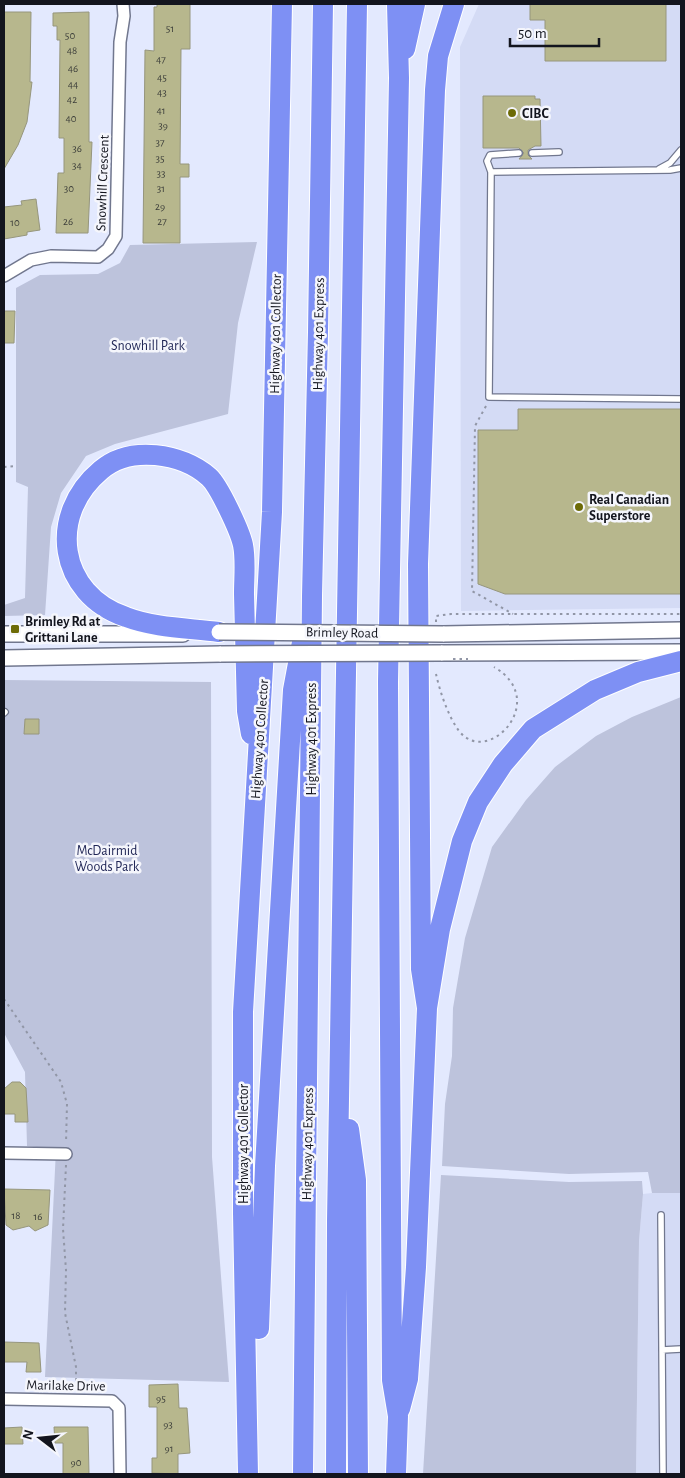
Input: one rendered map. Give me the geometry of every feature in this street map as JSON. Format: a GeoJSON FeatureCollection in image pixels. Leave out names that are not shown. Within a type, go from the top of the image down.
{"type":"FeatureCollection","features":[{"type":"Feature","properties":{"kind":"highway"},"geometry":{"type":"LineString","coordinates":[[278,4],[280,73]]}},
{"type":"Feature","properties":{"kind":"highway","name":"Highway 401 Collector"},"geometry":{"type":"LineString","coordinates":[[248,1474],[243,1213],[243,1012],[272,512],[282,4]]}},
{"type":"Feature","properties":{"kind":"highway","name":"Highway 401 Express"},"geometry":{"type":"LineString","coordinates":[[303,1474],[312,596],[323,4]]}},
{"type":"Feature","properties":{"kind":"highway"},"geometry":{"type":"LineString","coordinates":[[336,1474],[340,1069],[357,4]]}},
{"type":"Feature","properties":{"kind":"highway"},"geometry":{"type":"LineString","coordinates":[[396,1474],[398,1416],[392,1380],[388,682],[399,78],[397,4]]}},
{"type":"Feature","properties":{"kind":"highway"},"geometry":{"type":"LineString","coordinates":[[399,78],[415,4]]}},
{"type":"Feature","properties":{"kind":"highway"},"geometry":{"type":"LineString","coordinates":[[427,1008],[421,969],[418,564],[435,90],[438,56],[454,4]]}},
{"type":"Feature","properties":{"kind":"highway"},"geometry":{"type":"LineString","coordinates":[[219,632],[158,625],[125,617],[104,606],[84,588],[71,569],[65,544],[70,514],[82,491],[101,470],[118,460],[152,454],[181,461],[210,478],[230,511],[243,545],[247,711],[257,771]]}},
{"type":"Feature","properties":{"kind":"highway"},"geometry":{"type":"LineString","coordinates":[[253,1474],[265,1166],[293,690],[312,596]]}},
{"type":"Feature","properties":{"kind":"highway"},"geometry":{"type":"LineString","coordinates":[[398,1416],[408,1379],[416,1267],[427,1008],[440,929],[462,841],[478,802],[503,764],[533,729],[595,690],[638,672],[681,661]]}},
{"type":"Feature","properties":{"kind":"highway"},"geometry":{"type":"LineString","coordinates":[[340,1069],[356,1180],[358,1474]]}},
{"type":"Feature","properties":{"kind":"main road","name":"Brimley Road"},"geometry":{"type":"LineString","coordinates":[[4,634],[160,636],[219,632],[443,634],[681,630]]}},
{"type":"Feature","properties":{"kind":"main road","name":"Brimley Road"},"geometry":{"type":"LineString","coordinates":[[4,658],[221,654],[681,652]]}},
{"type":"Feature","properties":{"kind":"street","name":"Snowhill Crescent"},"geometry":{"type":"LineString","coordinates":[[4,276],[30,260],[51,256],[98,257],[108,249],[116,236],[120,42],[124,16],[123,4]]}},
{"type":"Feature","properties":{"kind":"street"},"geometry":{"type":"LineString","coordinates":[[4,1153],[66,1154]]}},
{"type":"Feature","properties":{"kind":"street","name":"Marilake Drive"},"geometry":{"type":"LineString","coordinates":[[4,1399],[101,1399],[116,1404],[119,1408],[120,1474]]}},
{"type":"Feature","properties":{"kind":"lane"},"geometry":{"type":"LineString","coordinates":[[659,169],[670,163],[681,150]]}},
{"type":"Feature","properties":{"kind":"lane"},"geometry":{"type":"LineString","coordinates":[[532,153],[559,152]]}},
{"type":"Feature","properties":{"kind":"lane"},"geometry":{"type":"LineString","coordinates":[[519,153],[490,155],[487,161],[491,172],[489,397],[681,399]]}},
{"type":"Feature","properties":{"kind":"lane"},"geometry":{"type":"LineString","coordinates":[[491,172],[681,168]]}},
{"type":"Feature","properties":{"kind":"lane"},"geometry":{"type":"LineString","coordinates":[[661,1216],[663,1474]]}},
{"type":"Feature","properties":{"kind":"lane"},"geometry":{"type":"LineString","coordinates":[[662,1350],[681,1349]]}},
{"type":"Feature","properties":{"kind":"path"},"geometry":{"type":"LineString","coordinates":[[489,397],[486,409],[475,426],[472,591],[515,615]]}},
{"type":"Feature","properties":{"kind":"path"},"geometry":{"type":"LineString","coordinates":[[4,467],[16,466]]}},
{"type":"Feature","properties":{"kind":"path"},"geometry":{"type":"LineString","coordinates":[[436,616],[681,614]]}},
{"type":"Feature","properties":{"kind":"path"},"geometry":{"type":"LineString","coordinates":[[468,659],[475,661]]}},
{"type":"Feature","properties":{"kind":"path"},"geometry":{"type":"LineString","coordinates":[[436,674],[439,686],[460,732],[472,739],[488,741],[499,736],[510,724],[518,705],[516,690],[509,679],[493,666]]}},
{"type":"Feature","properties":{"kind":"path"},"geometry":{"type":"LineString","coordinates":[[4,999],[61,1082],[67,1104],[64,1230],[66,1270],[65,1313],[76,1367],[76,1399]]}},
{"type":"Feature","properties":{"kind":"shaded area"},"geometry":{"type":"Polygon","coordinates":[[[479,4],[681,4],[681,608],[461,611],[460,47],[479,4]]]}},
{"type":"Feature","properties":{"kind":"shaded area"},"geometry":{"type":"Polygon","coordinates":[[[681,1193],[681,1474],[636,1474],[639,1241],[643,1194],[681,1193]]]}},
{"type":"Feature","properties":{"kind":"green space","name":"Snowhill Park"},"geometry":{"type":"Polygon","coordinates":[[[257,242],[238,323],[228,414],[115,444],[86,456],[61,493],[51,527],[45,615],[4,616],[4,605],[25,598],[28,487],[16,482],[16,288],[40,275],[98,274],[120,263],[130,245],[257,242]]]}},
{"type":"Feature","properties":{"kind":"green space","name":"McDairmid Woods Park"},"geometry":{"type":"Polygon","coordinates":[[[4,680],[211,682],[212,1157],[229,1382],[45,1377],[56,1149],[27,1146],[25,1072],[4,1033],[4,680]]]}},
{"type":"Feature","properties":{"kind":"green space"},"geometry":{"type":"Polygon","coordinates":[[[681,697],[681,1193],[652,1193],[648,1172],[569,1174],[442,1166],[445,1104],[452,1056],[453,1008],[465,938],[492,847],[526,800],[555,767],[596,736],[632,717],[681,697]]]}},
{"type":"Feature","properties":{"kind":"green space"},"geometry":{"type":"Polygon","coordinates":[[[441,1175],[569,1182],[642,1181],[643,1194],[639,1241],[636,1474],[423,1474],[441,1175]]]}},
{"type":"Feature","properties":{"kind":"building"},"geometry":{"type":"Polygon","coordinates":[[[157,4],[190,4],[190,49],[181,49],[180,164],[189,164],[189,177],[180,177],[180,243],[143,243],[145,50],[154,51],[154,7],[157,7],[157,4]]]}},
{"type":"Feature","properties":{"kind":"building"},"geometry":{"type":"Polygon","coordinates":[[[530,4],[666,4],[666,61],[545,61],[545,20],[530,20],[530,4]]]}},
{"type":"Feature","properties":{"kind":"building"},"geometry":{"type":"Polygon","coordinates":[[[4,12],[31,12],[30,82],[32,82],[27,122],[18,145],[4,169],[4,12]]]}},
{"type":"Feature","properties":{"kind":"building"},"geometry":{"type":"Polygon","coordinates":[[[89,12],[89,142],[92,142],[88,233],[56,233],[58,173],[64,173],[64,138],[59,138],[60,40],[57,40],[57,26],[53,26],[53,13],[89,12]]]}},
{"type":"Feature","properties":{"kind":"building","name":"CIBC"},"geometry":{"type":"Polygon","coordinates":[[[483,96],[535,96],[535,99],[540,99],[541,146],[535,146],[528,150],[528,155],[532,159],[519,159],[524,153],[519,148],[483,148],[483,96]]]}},
{"type":"Feature","properties":{"kind":"building"},"geometry":{"type":"Polygon","coordinates":[[[36,199],[40,230],[27,232],[27,235],[4,239],[4,207],[22,205],[21,201],[36,199]]]}},
{"type":"Feature","properties":{"kind":"building"},"geometry":{"type":"Polygon","coordinates":[[[4,311],[15,311],[14,343],[4,343],[4,311]]]}},
{"type":"Feature","properties":{"kind":"building","name":"Real Canadian Superstore"},"geometry":{"type":"Polygon","coordinates":[[[518,409],[681,409],[681,594],[505,594],[478,584],[478,430],[518,430],[518,409]]]}},
{"type":"Feature","properties":{"kind":"building"},"geometry":{"type":"Polygon","coordinates":[[[25,719],[39,719],[39,734],[24,734],[25,719]]]}},
{"type":"Feature","properties":{"kind":"building"},"geometry":{"type":"Polygon","coordinates":[[[12,1082],[20,1082],[26,1088],[28,1122],[15,1122],[15,1114],[4,1114],[4,1089],[12,1082]]]}},
{"type":"Feature","properties":{"kind":"building"},"geometry":{"type":"Polygon","coordinates":[[[4,1189],[50,1190],[48,1225],[35,1231],[29,1226],[13,1230],[6,1225],[4,1189]]]}},
{"type":"Feature","properties":{"kind":"building"},"geometry":{"type":"Polygon","coordinates":[[[4,1342],[39,1343],[41,1372],[26,1372],[27,1362],[4,1362],[4,1342]]]}},
{"type":"Feature","properties":{"kind":"building"},"geometry":{"type":"Polygon","coordinates":[[[178,1384],[179,1408],[187,1408],[190,1453],[178,1454],[178,1474],[152,1473],[152,1458],[157,1458],[157,1407],[149,1407],[149,1385],[178,1384]]]}},
{"type":"Feature","properties":{"kind":"building"},"geometry":{"type":"Polygon","coordinates":[[[22,1427],[23,1444],[4,1444],[4,1428],[22,1427]]]}},
{"type":"Feature","properties":{"kind":"building"},"geometry":{"type":"Polygon","coordinates":[[[54,1427],[88,1427],[89,1474],[63,1474],[63,1443],[55,1443],[54,1427]]]}},
{"type":"Feature","properties":{"kind":"place","name":"CIBC"},"geometry":{"type":"Point","coordinates":[512,113]}},
{"type":"Feature","properties":{"kind":"place","name":"Real Canadian Superstore"},"geometry":{"type":"Point","coordinates":[579,507]}},
{"type":"Feature","properties":{"kind":"place","name":"Brimley Rd at Grittani Lane"},"geometry":{"type":"Point","coordinates":[15,629]}}]}
